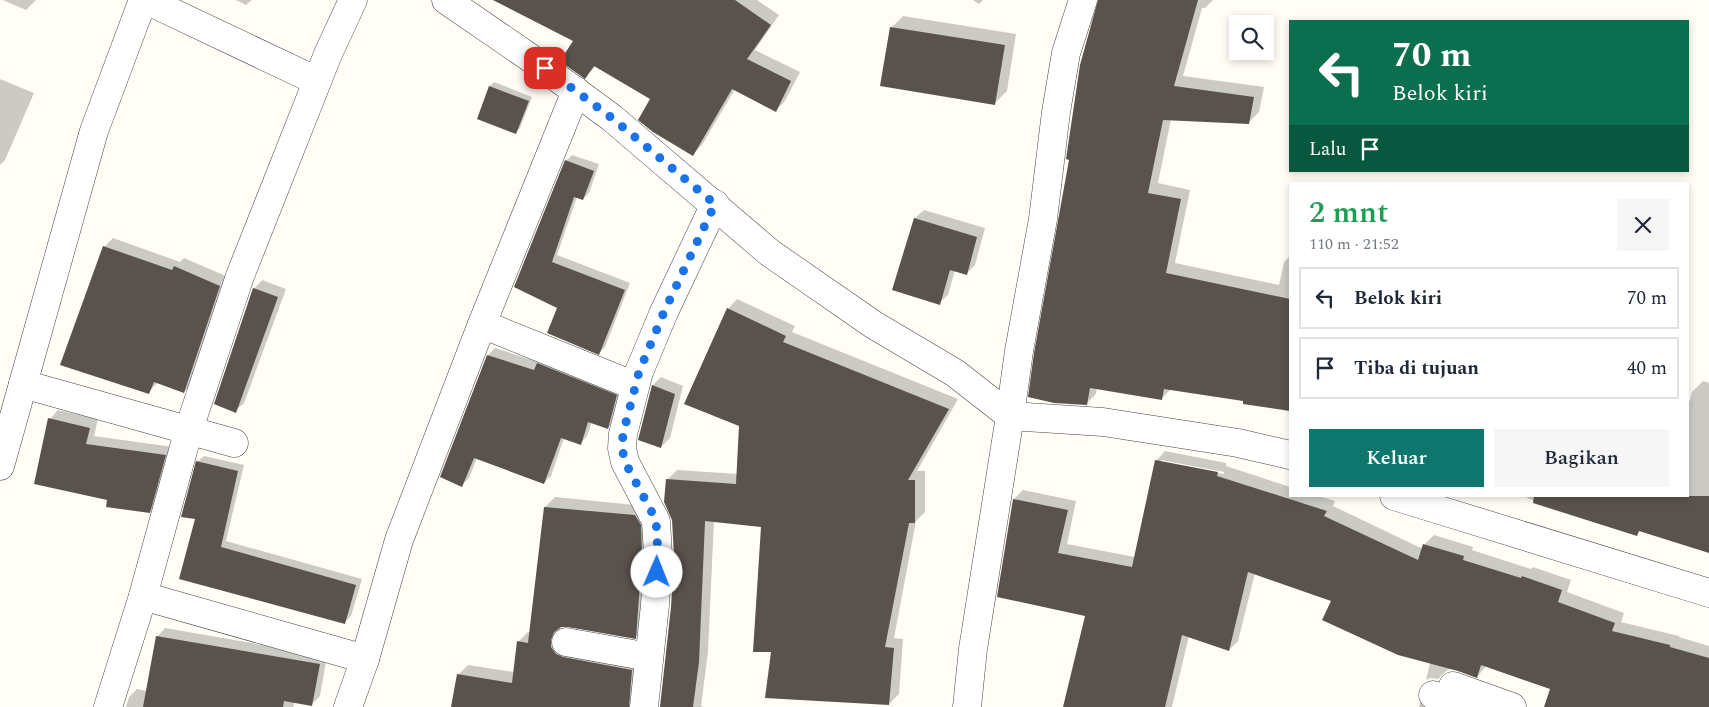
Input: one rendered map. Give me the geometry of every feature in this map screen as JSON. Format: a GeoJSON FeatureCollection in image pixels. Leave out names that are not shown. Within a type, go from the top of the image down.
{"type":"FeatureCollection","features":[{"type":"Feature","properties":{"kind":"street"},"geometry":{"type":"LineString","coordinates":[[0,466],[94,131],[145,0],[317,81]]}},
{"type":"Feature","properties":{"kind":"street"},"geometry":{"type":"LineString","coordinates":[[446,0],[529,57],[612,118],[715,204],[770,253],[874,325],[955,373],[1010,416],[1050,424],[1222,448],[1289,466]]}},
{"type":"Feature","properties":{"kind":"street"},"geometry":{"type":"LineString","coordinates":[[967,707],[973,649],[1019,350],[1043,219],[1064,63],[1083,0]]}},
{"type":"Feature","properties":{"kind":"street"},"geometry":{"type":"LineString","coordinates":[[108,707],[143,596],[189,430],[240,276],[317,81],[352,2]]}},
{"type":"Feature","properties":{"kind":"street"},"geometry":{"type":"LineString","coordinates":[[348,707],[365,659],[399,540],[482,324],[576,91]]}},
{"type":"Feature","properties":{"kind":"street"},"geometry":{"type":"LineString","coordinates":[[644,707],[658,555],[656,520],[625,462],[622,448],[623,434],[639,372],[664,312],[715,204]]}},
{"type":"Feature","properties":{"kind":"street"},"geometry":{"type":"LineString","coordinates":[[482,324],[635,386]]}},
{"type":"Feature","properties":{"kind":"street"},"geometry":{"type":"LineString","coordinates":[[23,384],[234,443]]}},
{"type":"Feature","properties":{"kind":"street"},"geometry":{"type":"LineString","coordinates":[[1010,416],[1103,422],[1238,443],[1289,455]]}},
{"type":"Feature","properties":{"kind":"street"},"geometry":{"type":"LineString","coordinates":[[1397,497],[1709,592]]}},
{"type":"Feature","properties":{"kind":"street"},"geometry":{"type":"LineString","coordinates":[[1426,497],[1709,592]]}},
{"type":"Feature","properties":{"kind":"street"},"geometry":{"type":"LineString","coordinates":[[143,596],[365,659]]}},
{"type":"Feature","properties":{"kind":"street"},"geometry":{"type":"LineString","coordinates":[[566,642],[649,657]]}},
{"type":"Feature","properties":{"kind":"street"},"geometry":{"type":"LineString","coordinates":[[1471,707],[1443,690],[1512,707]]}},
{"type":"Feature","properties":{"kind":"building"},"geometry":{"type":"Polygon","coordinates":[[[493,0],[735,0],[771,25],[747,59],[791,81],[776,112],[732,89],[693,156],[653,132],[638,120],[650,99],[594,66],[585,79],[560,61],[573,41],[493,0]]]}},
{"type":"Feature","properties":{"kind":"building"},"geometry":{"type":"Polygon","coordinates":[[[1098,0],[1198,0],[1174,86],[1254,97],[1249,124],[1163,120],[1148,193],[1181,199],[1166,273],[1289,299],[1289,411],[1243,404],[1243,401],[1164,389],[1162,400],[1090,388],[1087,405],[1054,403],[1028,397],[1034,353],[1069,160],[1066,159],[1080,65],[1098,0]]]}},
{"type":"Feature","properties":{"kind":"building"},"geometry":{"type":"Polygon","coordinates":[[[890,27],[1005,45],[995,105],[880,86],[890,27]]]}},
{"type":"Feature","properties":{"kind":"building"},"geometry":{"type":"Polygon","coordinates":[[[489,86],[529,101],[516,134],[477,119],[489,86]]]}},
{"type":"Feature","properties":{"kind":"building"},"geometry":{"type":"Polygon","coordinates":[[[565,160],[594,171],[583,200],[574,197],[552,262],[625,290],[599,355],[547,333],[557,308],[514,287],[565,160]]]}},
{"type":"Feature","properties":{"kind":"building"},"geometry":{"type":"Polygon","coordinates":[[[914,218],[977,237],[967,275],[950,270],[940,305],[892,290],[914,218]]]}},
{"type":"Feature","properties":{"kind":"building"},"geometry":{"type":"Polygon","coordinates":[[[103,246],[172,270],[174,266],[220,286],[184,393],[154,382],[149,394],[60,365],[103,246]]]}},
{"type":"Feature","properties":{"kind":"building"},"geometry":{"type":"Polygon","coordinates":[[[253,288],[278,297],[236,413],[214,404],[253,288]]]}},
{"type":"Feature","properties":{"kind":"building"},"geometry":{"type":"Polygon","coordinates":[[[727,308],[786,336],[783,342],[949,409],[908,480],[915,480],[915,523],[909,523],[885,647],[894,648],[889,705],[765,698],[771,652],[753,652],[761,527],[705,521],[699,662],[693,707],[660,707],[671,607],[674,556],[672,520],[664,502],[666,479],[736,484],[739,426],[684,404],[727,308]]]}},
{"type":"Feature","properties":{"kind":"building"},"geometry":{"type":"Polygon","coordinates":[[[487,355],[534,370],[537,363],[617,395],[608,429],[588,422],[581,445],[561,438],[544,484],[474,458],[462,487],[440,477],[487,355]]]}},
{"type":"Feature","properties":{"kind":"building"},"geometry":{"type":"Polygon","coordinates":[[[652,385],[675,394],[661,448],[638,440],[652,385]]]}},
{"type":"Feature","properties":{"kind":"building"},"geometry":{"type":"Polygon","coordinates":[[[48,418],[90,428],[86,444],[166,455],[150,513],[106,507],[107,500],[34,484],[48,418]]]}},
{"type":"Feature","properties":{"kind":"building"},"geometry":{"type":"Polygon","coordinates":[[[1155,460],[1218,472],[1217,476],[1327,511],[1324,516],[1418,560],[1423,544],[1464,556],[1463,560],[1521,578],[1522,576],[1562,590],[1558,602],[1615,623],[1612,631],[1670,645],[1670,647],[1709,658],[1709,707],[1544,707],[1550,689],[1481,665],[1477,678],[1398,655],[1322,620],[1331,601],[1248,572],[1229,651],[1182,635],[1165,707],[1063,707],[1085,616],[997,597],[1013,499],[1068,510],[1058,553],[1132,567],[1155,460]]]}},
{"type":"Feature","properties":{"kind":"building"},"geometry":{"type":"Polygon","coordinates":[[[196,461],[238,471],[221,547],[356,585],[345,624],[179,579],[195,519],[181,517],[196,461]]]}},
{"type":"Feature","properties":{"kind":"building"},"geometry":{"type":"Polygon","coordinates":[[[1709,496],[1709,553],[1639,531],[1637,536],[1533,503],[1534,497],[1709,496]]]}},
{"type":"Feature","properties":{"kind":"building"},"geometry":{"type":"Polygon","coordinates":[[[544,507],[635,515],[641,525],[642,555],[636,639],[561,627],[554,632],[551,640],[551,647],[556,654],[563,657],[632,670],[629,707],[451,707],[457,674],[512,683],[517,641],[528,643],[544,507]]]}},
{"type":"Feature","properties":{"kind":"building"},"geometry":{"type":"Polygon","coordinates":[[[156,636],[320,664],[312,706],[284,701],[283,707],[143,707],[156,636]]]}},
{"type":"Feature","properties":{"kind":"route"},"geometry":{"type":"LineString","coordinates":[[545,68],[612,118],[715,204],[664,312],[639,372],[623,434],[622,448],[625,462],[656,520],[657,572]]}}]}
